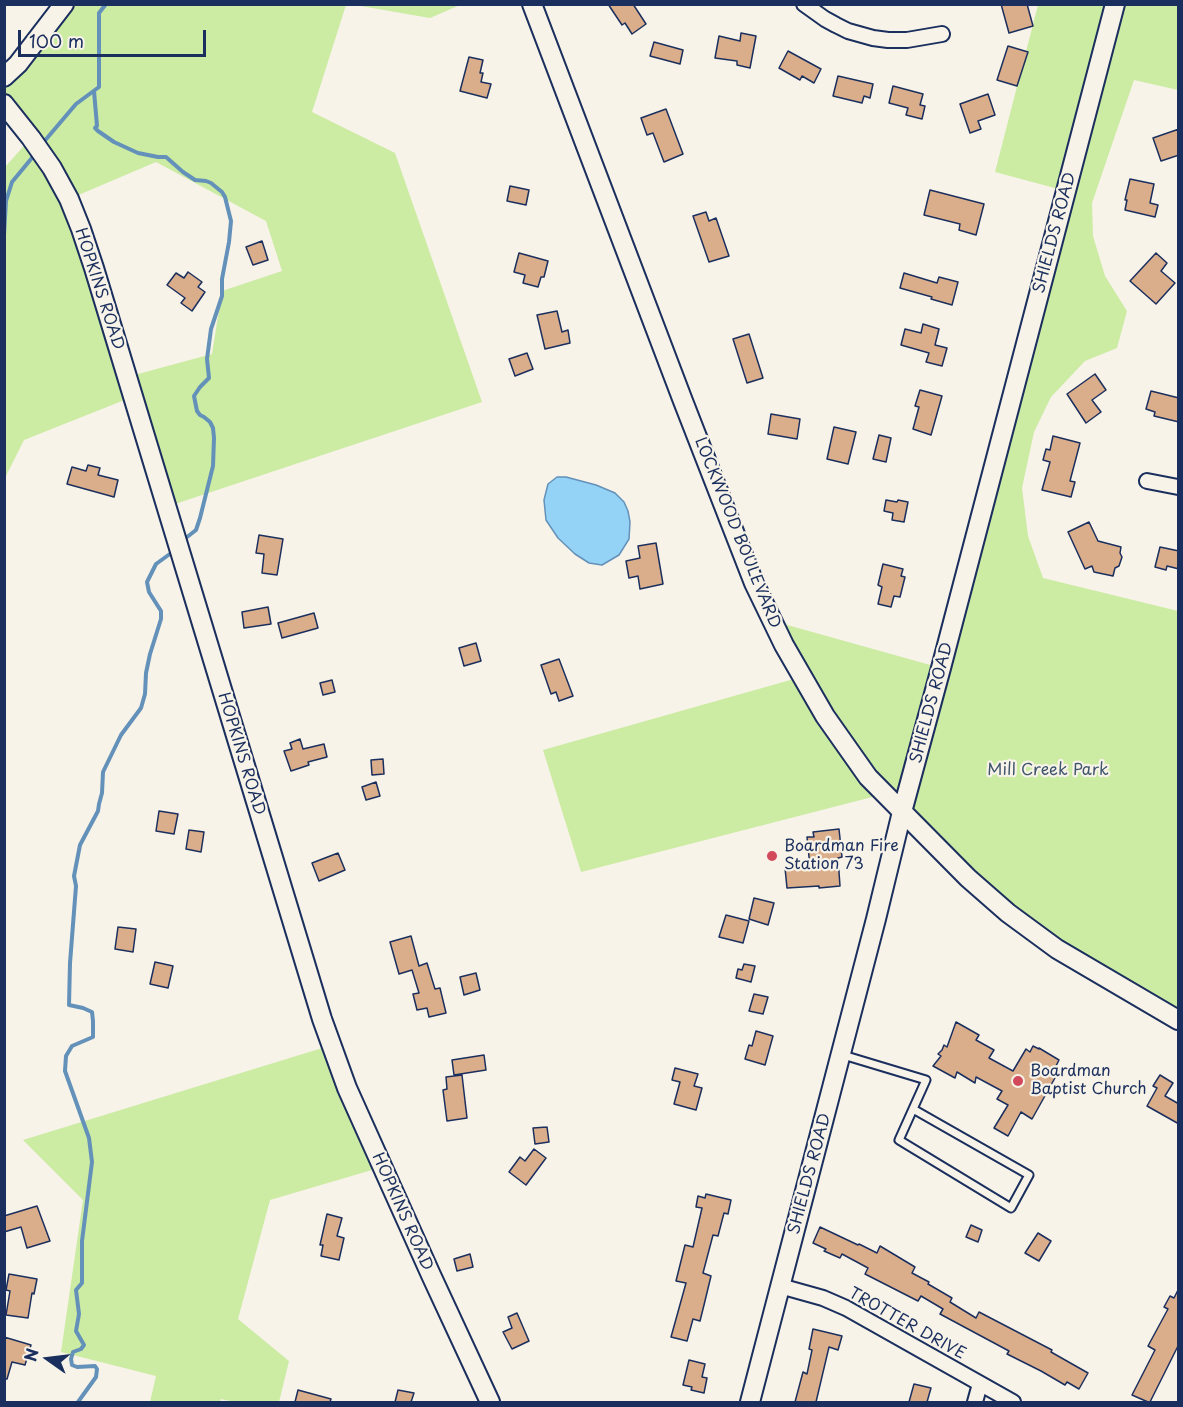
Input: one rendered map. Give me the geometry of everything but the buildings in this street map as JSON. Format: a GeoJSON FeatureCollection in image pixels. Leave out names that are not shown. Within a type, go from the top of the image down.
{"type":"FeatureCollection","features":[{"type":"Feature","properties":{"kind":"main road"},"geometry":{"type":"LineString","coordinates":[[4,77],[18,64],[64,4]]}},
{"type":"Feature","properties":{"kind":"main road","name":"LOCKWOOD BOULEVARD"},"geometry":{"type":"LineString","coordinates":[[532,4],[754,583],[784,645],[825,716],[868,777],[968,878],[1008,913],[1057,949],[1179,1020]]}},
{"type":"Feature","properties":{"kind":"main road","name":"SHIELDS ROAD"},"geometry":{"type":"LineString","coordinates":[[750,1402],[902,812],[942,668],[1115,4]]}},
{"type":"Feature","properties":{"kind":"main road","name":"HOPKINS ROAD"},"geometry":{"type":"LineString","coordinates":[[4,104],[52,168],[69,199],[90,257],[324,1023],[349,1092],[490,1402]]}},
{"type":"Feature","properties":{"kind":"street"},"geometry":{"type":"LineString","coordinates":[[804,4],[836,26],[873,38],[907,40],[942,34]]}},
{"type":"Feature","properties":{"kind":"street"},"geometry":{"type":"LineString","coordinates":[[1147,481],[1179,487]]}},
{"type":"Feature","properties":{"kind":"street","name":"TROTTER DRIVE"},"geometry":{"type":"LineString","coordinates":[[780,1286],[823,1298],[846,1308],[1013,1402]]}},
{"type":"Feature","properties":{"kind":"street"},"geometry":{"type":"LineString","coordinates":[[975,1402],[980,1383]]}},
{"type":"Feature","properties":{"kind":"lane"},"geometry":{"type":"LineString","coordinates":[[840,1054],[926,1080],[899,1140],[1011,1208],[1029,1175],[913,1109]]}},
{"type":"Feature","properties":{"kind":"green space"},"geometry":{"type":"Polygon","coordinates":[[[64,5],[346,5],[312,112],[395,153],[482,402],[166,507],[132,397],[24,440],[5,478],[5,167],[31,138],[5,104],[5,77],[64,5]],[[156,162],[69,199],[127,377],[212,354],[222,291],[282,271],[266,221],[156,162]]]}},
{"type":"Feature","properties":{"kind":"green space"},"geometry":{"type":"Polygon","coordinates":[[[355,5],[460,5],[430,18],[355,5]]]}},
{"type":"Feature","properties":{"kind":"green space","name":"Mill Creek Park"},"geometry":{"type":"Polygon","coordinates":[[[1038,5],[1178,5],[1178,90],[1134,80],[1092,203],[1093,236],[1105,276],[1127,311],[1117,348],[1085,361],[1051,397],[1034,432],[1022,488],[1028,536],[1043,578],[1178,611],[1178,1020],[1057,949],[884,794],[581,872],[543,750],[801,677],[773,621],[941,668],[1066,191],[995,172],[1038,5]]]}},
{"type":"Feature","properties":{"kind":"green space"},"geometry":{"type":"Polygon","coordinates":[[[332,1045],[382,1167],[270,1200],[238,1319],[289,1361],[279,1402],[234,1402],[221,1399],[220,1402],[150,1402],[156,1376],[61,1352],[83,1200],[23,1140],[332,1045]]]}},
{"type":"Feature","properties":{"kind":"water"},"geometry":{"type":"Polygon","coordinates":[[[557,477],[566,477],[596,485],[615,493],[624,502],[630,522],[629,539],[619,555],[602,565],[589,563],[558,538],[546,520],[544,500],[548,484],[557,477]]]}},
{"type":"Feature","properties":{"kind":"waterway"},"geometry":{"type":"LineString","coordinates":[[42,144],[76,104],[99,87],[99,13],[106,4]]}},
{"type":"Feature","properties":{"kind":"waterway"},"geometry":{"type":"LineString","coordinates":[[94,91],[97,126],[95,128],[98,131],[114,142],[138,153],[166,157],[195,180],[211,183],[225,197],[231,221],[222,279],[222,296],[211,329],[207,359],[209,378],[194,396],[197,411],[210,422],[213,428],[213,466],[196,530],[182,541]]}},
{"type":"Feature","properties":{"kind":"waterway"},"geometry":{"type":"LineString","coordinates":[[4,235],[6,201],[12,182],[36,153]]}},
{"type":"Feature","properties":{"kind":"waterway"},"geometry":{"type":"LineString","coordinates":[[78,1402],[96,1377],[97,1369],[95,1366],[77,1367],[72,1365],[71,1359],[73,1352],[84,1345],[76,1331],[79,1314],[76,1290],[82,1283],[82,1241],[92,1162],[89,1138],[65,1071],[66,1056],[72,1046],[93,1037],[92,1012],[69,1005],[76,886],[74,876],[80,845],[98,811],[103,772],[121,735],[141,708],[145,694],[150,654],[161,619],[161,611],[149,592],[147,582],[156,564],[174,551]]}},
{"type":"Feature","properties":{"kind":"place","name":"Boardman Fire Station 73"},"geometry":{"type":"Point","coordinates":[772,856]}},
{"type":"Feature","properties":{"kind":"place","name":"Boardman Baptist Church"},"geometry":{"type":"Point","coordinates":[1018,1081]}}]}
